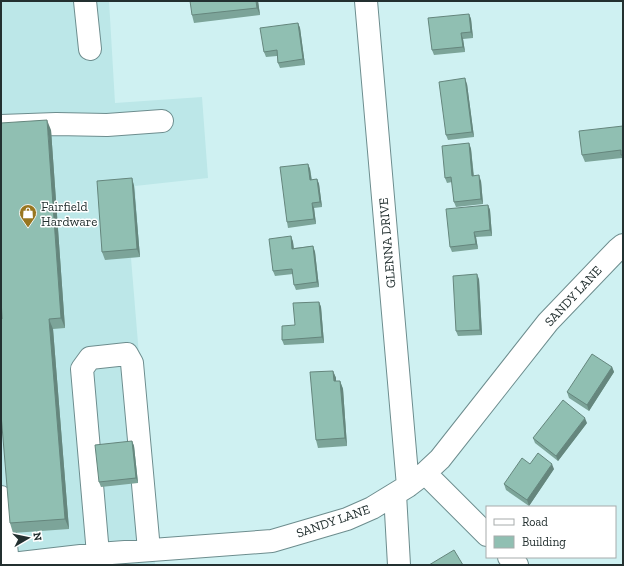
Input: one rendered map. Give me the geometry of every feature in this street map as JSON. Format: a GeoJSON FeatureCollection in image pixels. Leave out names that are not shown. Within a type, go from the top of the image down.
{"type":"FeatureCollection","features":[{"type":"Feature","properties":{"kind":"street"},"geometry":{"type":"LineString","coordinates":[[85,1],[90,49]]}},
{"type":"Feature","properties":{"kind":"street","name":"GLENNA DRIVE"},"geometry":{"type":"LineString","coordinates":[[366,1],[401,490],[399,565]]}},
{"type":"Feature","properties":{"kind":"street"},"geometry":{"type":"LineString","coordinates":[[1,126],[56,124],[107,125],[162,121]]}},
{"type":"Feature","properties":{"kind":"street","name":"SANDY LANE"},"geometry":{"type":"LineString","coordinates":[[3,565],[98,554],[272,541],[347,519],[372,508],[401,490],[440,460],[548,322],[623,245]]}},
{"type":"Feature","properties":{"kind":"street"},"geometry":{"type":"LineString","coordinates":[[98,554],[82,369],[90,358],[127,354],[132,362],[141,446],[149,550]]}},
{"type":"Feature","properties":{"kind":"street"},"geometry":{"type":"LineString","coordinates":[[425,473],[486,534]]}},
{"type":"Feature","properties":{"kind":"street"},"geometry":{"type":"LineString","coordinates":[[1,497],[8,564]]}},
{"type":"Feature","properties":{"kind":"shaded area"},"geometry":{"type":"Polygon","coordinates":[[[1,1],[109,1],[115,103],[202,97],[208,178],[135,186],[140,257],[131,258],[155,565],[1,565],[1,1]]]}},
{"type":"Feature","properties":{"kind":"building"},"geometry":{"type":"Polygon","coordinates":[[[190,1],[256,1],[257,8],[192,15],[190,1]]]}},
{"type":"Feature","properties":{"kind":"building"},"geometry":{"type":"Polygon","coordinates":[[[469,14],[471,32],[461,33],[463,47],[432,50],[428,18],[469,14]]]}},
{"type":"Feature","properties":{"kind":"building"},"geometry":{"type":"Polygon","coordinates":[[[298,23],[303,59],[278,63],[277,50],[264,52],[260,28],[298,23]]]}},
{"type":"Feature","properties":{"kind":"building"},"geometry":{"type":"Polygon","coordinates":[[[465,78],[472,132],[446,135],[439,82],[465,78]]]}},
{"type":"Feature","properties":{"kind":"building"},"geometry":{"type":"Polygon","coordinates":[[[47,120],[61,318],[49,319],[65,519],[10,523],[1,414],[1,123],[47,120]]]}},
{"type":"Feature","properties":{"kind":"building"},"geometry":{"type":"Polygon","coordinates":[[[623,126],[623,155],[621,155],[621,150],[582,155],[579,131],[623,126]]]}},
{"type":"Feature","properties":{"kind":"building"},"geometry":{"type":"Polygon","coordinates":[[[469,143],[472,176],[479,175],[481,199],[454,202],[451,177],[445,178],[442,146],[469,143]]]}},
{"type":"Feature","properties":{"kind":"building"},"geometry":{"type":"Polygon","coordinates":[[[308,164],[310,180],[317,179],[320,202],[312,203],[314,219],[287,222],[280,167],[308,164]]]}},
{"type":"Feature","properties":{"kind":"building"},"geometry":{"type":"Polygon","coordinates":[[[132,178],[137,249],[102,252],[97,181],[132,178]]]}},
{"type":"Feature","properties":{"kind":"building"},"geometry":{"type":"Polygon","coordinates":[[[488,205],[490,230],[474,232],[476,244],[450,247],[446,209],[488,205]]]}},
{"type":"Feature","properties":{"kind":"building"},"geometry":{"type":"Polygon","coordinates":[[[291,236],[292,249],[313,246],[317,282],[294,285],[292,269],[273,271],[269,239],[291,236]]]}},
{"type":"Feature","properties":{"kind":"building"},"geometry":{"type":"Polygon","coordinates":[[[477,274],[480,330],[456,331],[453,276],[477,274]]]}},
{"type":"Feature","properties":{"kind":"building"},"geometry":{"type":"Polygon","coordinates":[[[319,302],[322,337],[282,340],[282,326],[295,325],[293,303],[319,302]]]}},
{"type":"Feature","properties":{"kind":"building"},"geometry":{"type":"Polygon","coordinates":[[[592,354],[612,367],[587,405],[567,392],[592,354]]]}},
{"type":"Feature","properties":{"kind":"building"},"geometry":{"type":"Polygon","coordinates":[[[333,371],[334,381],[340,381],[345,438],[316,440],[310,372],[333,371]]]}},
{"type":"Feature","properties":{"kind":"building"},"geometry":{"type":"Polygon","coordinates":[[[563,400],[585,418],[556,456],[533,438],[563,400]]]}},
{"type":"Feature","properties":{"kind":"building"},"geometry":{"type":"Polygon","coordinates":[[[132,441],[136,478],[99,482],[95,445],[132,441]]]}},
{"type":"Feature","properties":{"kind":"building"},"geometry":{"type":"Polygon","coordinates":[[[538,453],[552,464],[527,500],[504,484],[522,458],[530,464],[538,453]]]}},
{"type":"Feature","properties":{"kind":"building"},"geometry":{"type":"Polygon","coordinates":[[[454,550],[463,565],[429,565],[454,550]]]}},
{"type":"Feature","properties":{"kind":"place","name":"Fairfield Hardware"},"geometry":{"type":"Point","coordinates":[28,228]}}]}
